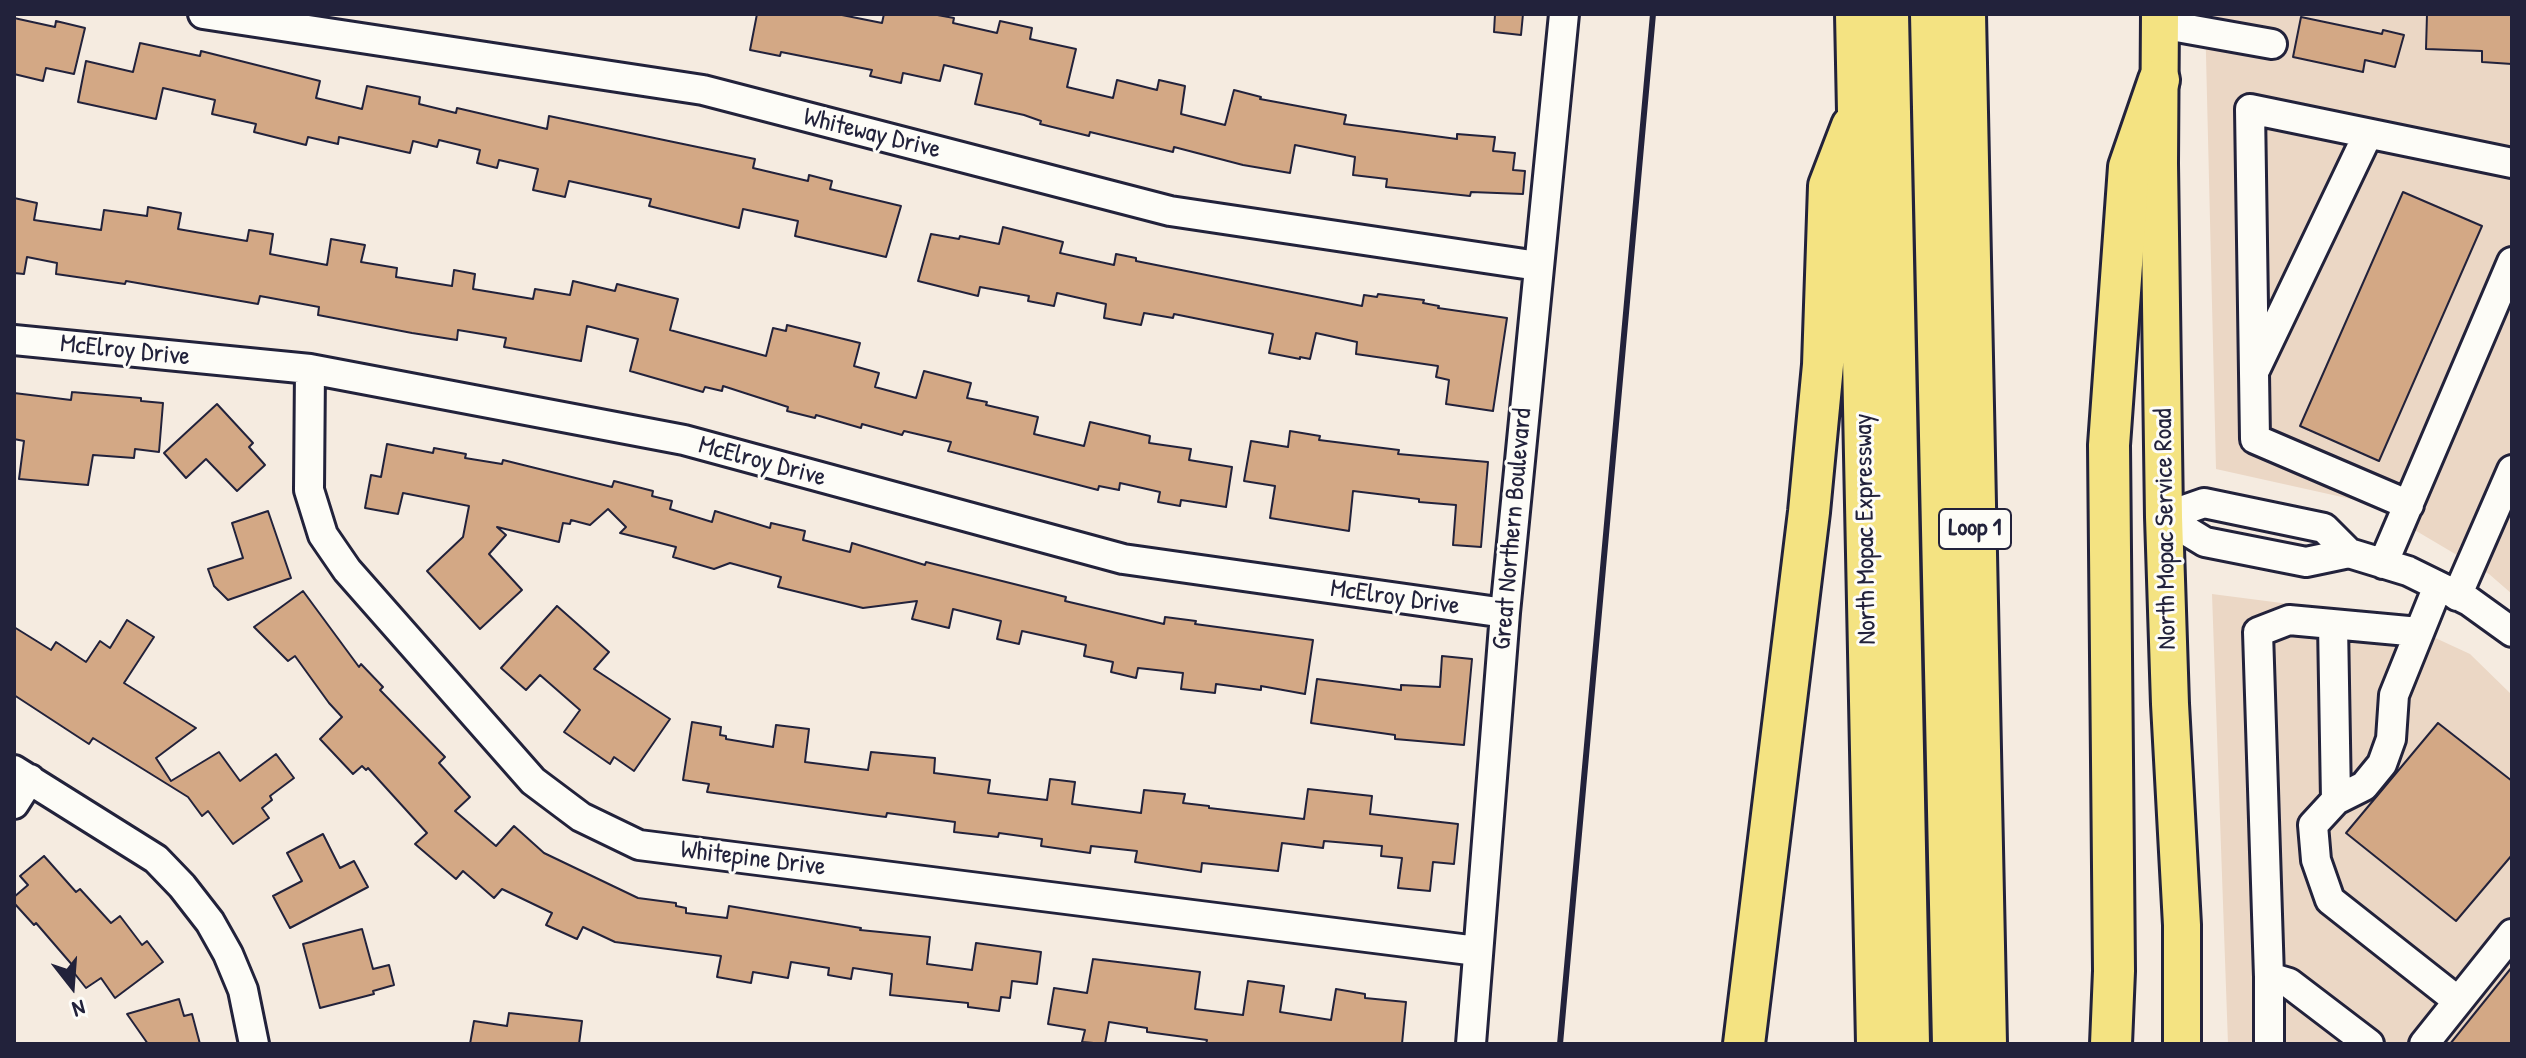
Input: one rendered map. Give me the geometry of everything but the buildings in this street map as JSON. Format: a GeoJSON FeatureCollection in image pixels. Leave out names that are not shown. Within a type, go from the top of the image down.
{"type":"FeatureCollection","features":[{"type":"Feature","properties":{"kind":"highway","name":"North Mopac Expressway"},"geometry":{"type":"LineString","coordinates":[[1856,14],[1877,1044]]}},
{"type":"Feature","properties":{"kind":"highway"},"geometry":{"type":"LineString","coordinates":[[1888,14],[1909,1044]]}},
{"type":"Feature","properties":{"kind":"highway"},"geometry":{"type":"LineString","coordinates":[[1931,14],[1953,1044]]}},
{"type":"Feature","properties":{"kind":"highway","name":"Loop 1"},"geometry":{"type":"LineString","coordinates":[[1965,14],[1986,1044]]}},
{"type":"Feature","properties":{"kind":"highway"},"geometry":{"type":"LineString","coordinates":[[2111,1044],[2114,955],[2109,445],[2129,167],[2159,80]]}},
{"type":"Feature","properties":{"kind":"highway"},"geometry":{"type":"LineString","coordinates":[[1744,1044],[1813,468],[1823,365],[1829,186],[1860,107]]}},
{"type":"Feature","properties":{"kind":"main road","name":"North Mopac Service Road"},"geometry":{"type":"LineString","coordinates":[[2160,19],[2164,517],[2182,925],[2182,1044]]}},
{"type":"Feature","properties":{"kind":"street","name":"Whiteway Drive"},"geometry":{"type":"LineString","coordinates":[[203,14],[703,90],[1170,211],[1538,266]]}},
{"type":"Feature","properties":{"kind":"street","name":"Great Northern Boulevard"},"geometry":{"type":"LineString","coordinates":[[1471,1044],[1505,613],[1564,14]]}},
{"type":"Feature","properties":{"kind":"street"},"geometry":{"type":"LineString","coordinates":[[2160,19],[2272,44]]}},
{"type":"Feature","properties":{"kind":"street"},"geometry":{"type":"LineString","coordinates":[[2409,505],[2255,439],[2250,109],[2512,163]]}},
{"type":"Feature","properties":{"kind":"street"},"geometry":{"type":"LineString","coordinates":[[2254,373],[2368,134]]}},
{"type":"Feature","properties":{"kind":"street"},"geometry":{"type":"LineString","coordinates":[[2383,564],[2512,262]]}},
{"type":"Feature","properties":{"kind":"street","name":"McElroy Drive"},"geometry":{"type":"LineString","coordinates":[[14,340],[310,369],[684,440],[1123,559],[1505,613]]}},
{"type":"Feature","properties":{"kind":"street","name":"Whitepine Drive"},"geometry":{"type":"LineString","coordinates":[[310,369],[309,490],[323,535],[347,570],[533,781],[581,817],[639,845],[1477,951]]}},
{"type":"Feature","properties":{"kind":"street"},"geometry":{"type":"LineString","coordinates":[[2458,1001],[2330,900],[2316,860],[2313,825],[2336,800],[2364,786],[2382,764],[2391,739],[2394,695],[2419,632],[2448,591],[2512,470]]}},
{"type":"Feature","properties":{"kind":"street"},"geometry":{"type":"LineString","coordinates":[[2164,517],[2204,503],[2324,528],[2349,553],[2408,571],[2469,601],[2512,632]]}},
{"type":"Feature","properties":{"kind":"street"},"geometry":{"type":"LineString","coordinates":[[2164,517],[2205,542],[2306,562],[2349,553]]}},
{"type":"Feature","properties":{"kind":"street"},"geometry":{"type":"LineString","coordinates":[[2269,1044],[2258,632],[2289,620],[2419,632]]}},
{"type":"Feature","properties":{"kind":"street"},"geometry":{"type":"LineString","coordinates":[[2333,624],[2336,800]]}},
{"type":"Feature","properties":{"kind":"street"},"geometry":{"type":"LineString","coordinates":[[14,804],[22,775],[156,859],[210,922],[228,954],[243,990],[254,1044]]}},
{"type":"Feature","properties":{"kind":"street"},"geometry":{"type":"LineString","coordinates":[[2424,1044],[2512,934]]}},
{"type":"Feature","properties":{"kind":"street"},"geometry":{"type":"LineString","coordinates":[[2269,977],[2289,983],[2369,1044]]}},
{"type":"Feature","properties":{"kind":"shaded area"},"geometry":{"type":"Polygon","coordinates":[[[2205,14],[2512,14],[2512,594],[2489,574],[2369,503],[2216,469],[2205,14]]]}},
{"type":"Feature","properties":{"kind":"shaded area"},"geometry":{"type":"Polygon","coordinates":[[[2212,594],[2390,617],[2470,654],[2512,695],[2512,1044],[2228,1044],[2212,594]]]}},
{"type":"Feature","properties":{"kind":"railway"},"geometry":{"type":"LineString","coordinates":[[1560,1044],[1653,14]]}}]}
